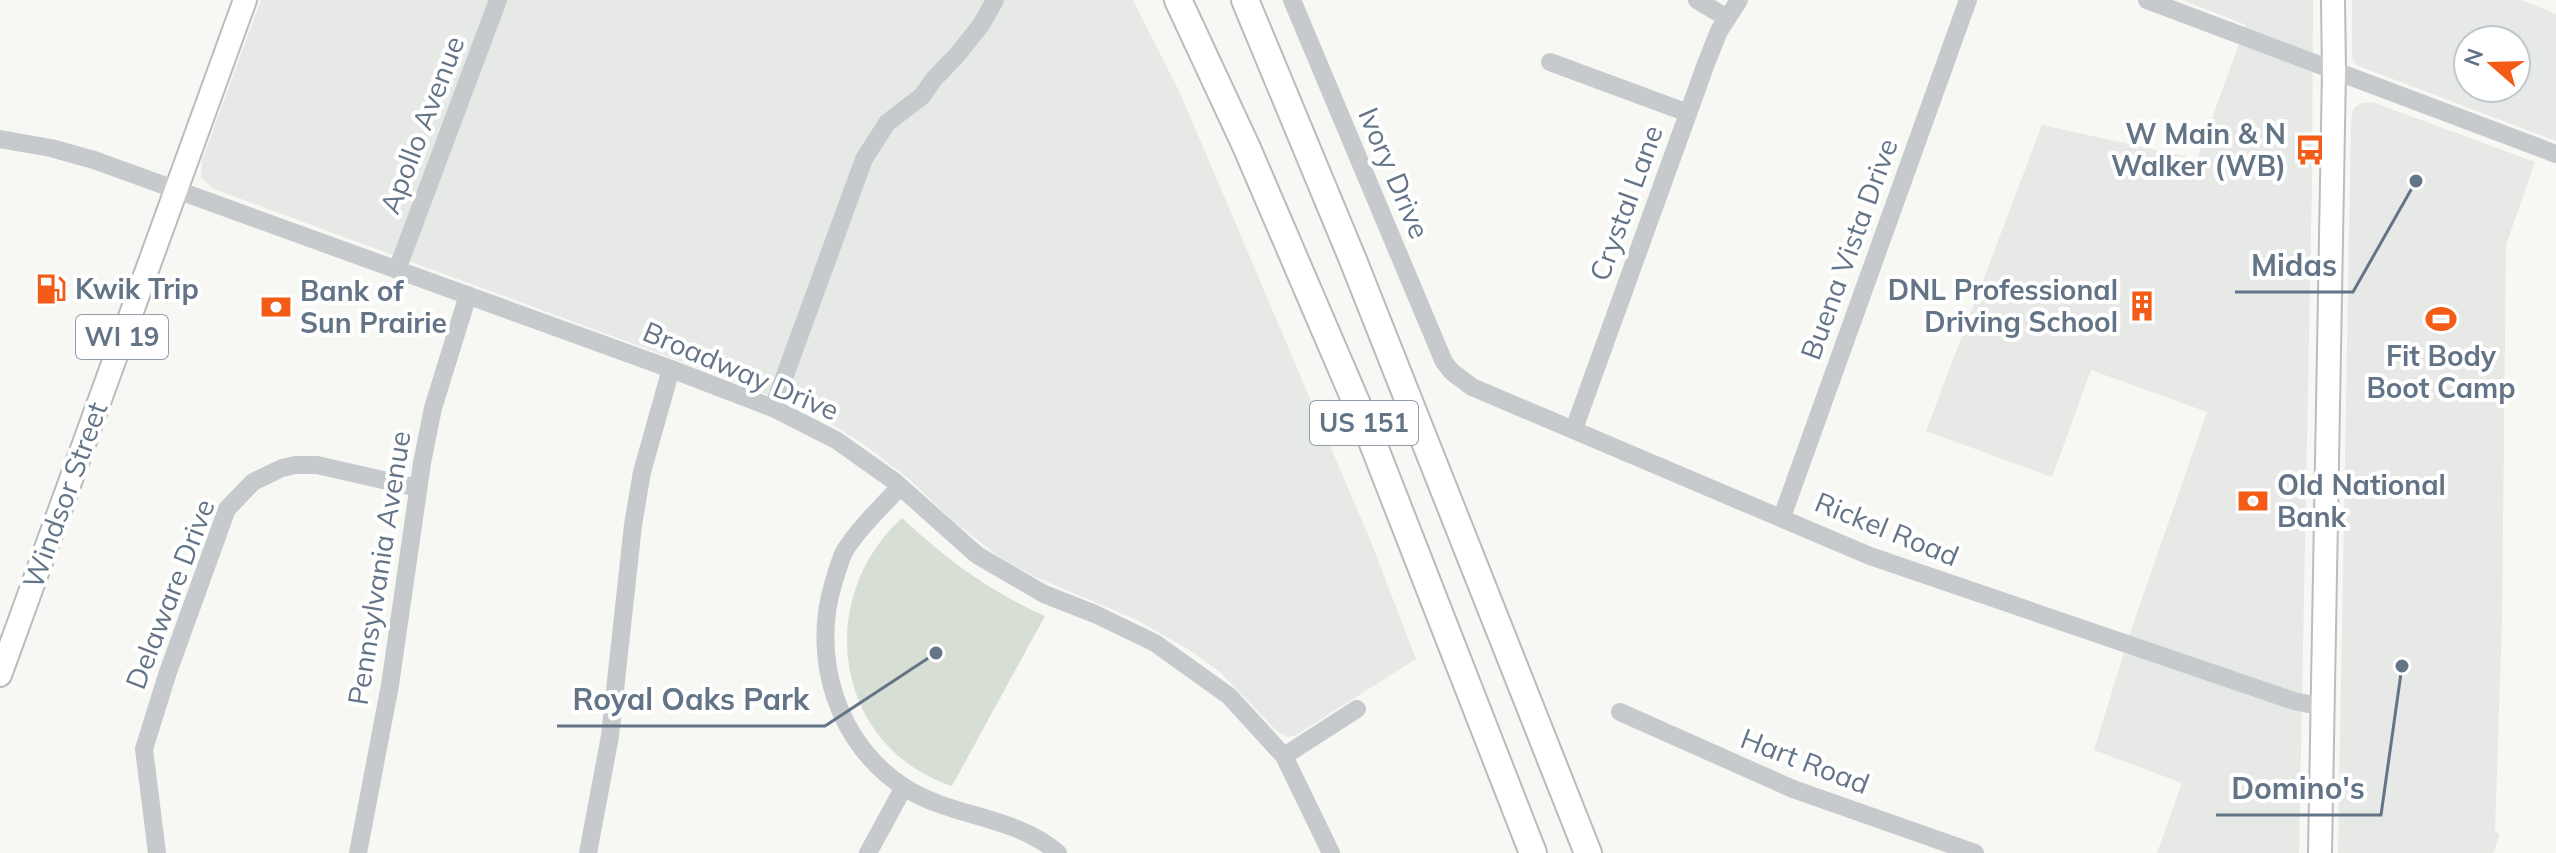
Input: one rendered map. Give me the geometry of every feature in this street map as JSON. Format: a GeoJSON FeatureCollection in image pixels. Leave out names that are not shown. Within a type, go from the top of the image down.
{"type":"FeatureCollection","features":[{"type":"Feature","properties":{"kind":"highway","name":"US 151"},"geometry":{"type":"LineString","coordinates":[[1178,0],[1246,146],[1365,423],[1533,853]]}},
{"type":"Feature","properties":{"kind":"highway","name":"US 151"},"geometry":{"type":"LineString","coordinates":[[1245,0],[1539,724],[1588,853]]}},
{"type":"Feature","properties":{"kind":"main road","name":"Windsor Street"},"geometry":{"type":"LineString","coordinates":[[0,675],[245,0]]}},
{"type":"Feature","properties":{"kind":"main road"},"geometry":{"type":"LineString","coordinates":[[2320,853],[2333,0]]}},
{"type":"Feature","properties":{"kind":"street","name":"Apollo Avenue"},"geometry":{"type":"LineString","coordinates":[[397,270],[498,0]]}},
{"type":"Feature","properties":{"kind":"street"},"geometry":{"type":"LineString","coordinates":[[773,408],[864,159],[887,123],[922,96],[957,55],[981,25],[995,0]]}},
{"type":"Feature","properties":{"kind":"street","name":"Ivory Drive"},"geometry":{"type":"LineString","coordinates":[[1292,0],[1448,367]]}},
{"type":"Feature","properties":{"kind":"street"},"geometry":{"type":"LineString","coordinates":[[1697,0],[1727,18]]}},
{"type":"Feature","properties":{"kind":"street","name":"Crystal Lane"},"geometry":{"type":"LineString","coordinates":[[1574,429],[1719,31],[1739,0]]}},
{"type":"Feature","properties":{"kind":"street","name":"Buena Vista Drive"},"geometry":{"type":"LineString","coordinates":[[1782,517],[1968,0]]}},
{"type":"Feature","properties":{"kind":"street"},"geometry":{"type":"LineString","coordinates":[[2147,0],[2556,154]]}},
{"type":"Feature","properties":{"kind":"street"},"geometry":{"type":"LineString","coordinates":[[1550,62],[1688,113]]}},
{"type":"Feature","properties":{"kind":"street","name":"Broadway Drive"},"geometry":{"type":"LineString","coordinates":[[0,139],[63,151],[468,295],[773,408],[836,440],[900,487],[977,555],[1044,594],[1149,640],[1229,696],[1284,756],[1331,853]]}},
{"type":"Feature","properties":{"kind":"street","name":"Pennsylvania Avenue"},"geometry":{"type":"LineString","coordinates":[[358,853],[390,685],[418,488],[433,408],[468,295]]}},
{"type":"Feature","properties":{"kind":"street","name":"Rickel Road"},"geometry":{"type":"LineString","coordinates":[[1448,367],[1472,387],[1909,571],[2267,692],[2323,707]]}},
{"type":"Feature","properties":{"kind":"street"},"geometry":{"type":"LineString","coordinates":[[588,853],[610,736],[633,525],[642,472],[671,369]]}},
{"type":"Feature","properties":{"kind":"street","name":"Delaware Drive"},"geometry":{"type":"LineString","coordinates":[[157,853],[144,749],[167,675],[227,509],[253,482],[295,465],[317,465],[418,488]]}},
{"type":"Feature","properties":{"kind":"street"},"geometry":{"type":"LineString","coordinates":[[900,487],[845,551],[828,602],[826,656],[832,691],[851,733],[871,759],[904,787],[926,799],[1017,828],[1058,853]]}},
{"type":"Feature","properties":{"kind":"street"},"geometry":{"type":"LineString","coordinates":[[1284,756],[1357,709]]}},
{"type":"Feature","properties":{"kind":"street","name":"Hart Road"},"geometry":{"type":"LineString","coordinates":[[1620,712],[1793,789],[1975,853]]}},
{"type":"Feature","properties":{"kind":"street"},"geometry":{"type":"LineString","coordinates":[[868,853],[904,787]]}},
{"type":"Feature","properties":{"kind":"shaded area"},"geometry":{"type":"Polygon","coordinates":[[[261,0],[1133,0],[1181,95],[1371,542],[1416,659],[1296,735],[1287,737],[1276,730],[1221,673],[1191,651],[1137,620],[1005,561],[953,521],[909,479],[819,416],[723,377],[214,189],[201,178],[202,160],[261,0]]]}},
{"type":"Feature","properties":{"kind":"shaded area"},"geometry":{"type":"Polygon","coordinates":[[[2182,0],[2313,0],[2299,853],[2157,853],[2182,783],[2094,750],[2131,630],[2207,412],[2091,370],[2052,477],[1926,431],[2042,125],[2197,159],[2246,25],[2182,0]]]}},
{"type":"Feature","properties":{"kind":"shaded area"},"geometry":{"type":"Polygon","coordinates":[[[2352,0],[2521,0],[2556,14],[2556,141],[2459,104],[2532,104],[2532,24],[2452,24],[2452,101],[2356,65],[2352,57],[2352,0]]]}},
{"type":"Feature","properties":{"kind":"shaded area"},"geometry":{"type":"Polygon","coordinates":[[[2372,102],[2535,162],[2506,245],[2502,620],[2495,832],[2500,834],[2493,853],[2338,853],[2351,124],[2355,107],[2372,102]]]}},
{"type":"Feature","properties":{"kind":"shaded area"},"geometry":{"type":"Polygon","coordinates":[[[902,518],[969,573],[1045,616],[952,786],[912,767],[882,739],[861,705],[849,668],[848,628],[856,589],[874,551],[902,518]]]}},
{"type":"Feature","properties":{"kind":"place","name":"W Main & N Walker (WB)"},"geometry":{"type":"Point","coordinates":[2310,150]}},
{"type":"Feature","properties":{"kind":"place","name":"Midas"},"geometry":{"type":"Point","coordinates":[2416,181]}},
{"type":"Feature","properties":{"kind":"place","name":"Kwik Trip"},"geometry":{"type":"Point","coordinates":[51,289]}},
{"type":"Feature","properties":{"kind":"place","name":"DNL Professional Driving School"},"geometry":{"type":"Point","coordinates":[2142,306]}},
{"type":"Feature","properties":{"kind":"place","name":"Bank of Sun Prairie"},"geometry":{"type":"Point","coordinates":[276,307]}},
{"type":"Feature","properties":{"kind":"place","name":"Fit Body Boot Camp"},"geometry":{"type":"Point","coordinates":[2441,319]}},
{"type":"Feature","properties":{"kind":"place","name":"Old National Bank"},"geometry":{"type":"Point","coordinates":[2253,501]}},
{"type":"Feature","properties":{"kind":"place","name":"Royal Oaks Park"},"geometry":{"type":"Point","coordinates":[936,653]}},
{"type":"Feature","properties":{"kind":"place","name":"Domino's"},"geometry":{"type":"Point","coordinates":[2402,666]}}]}
